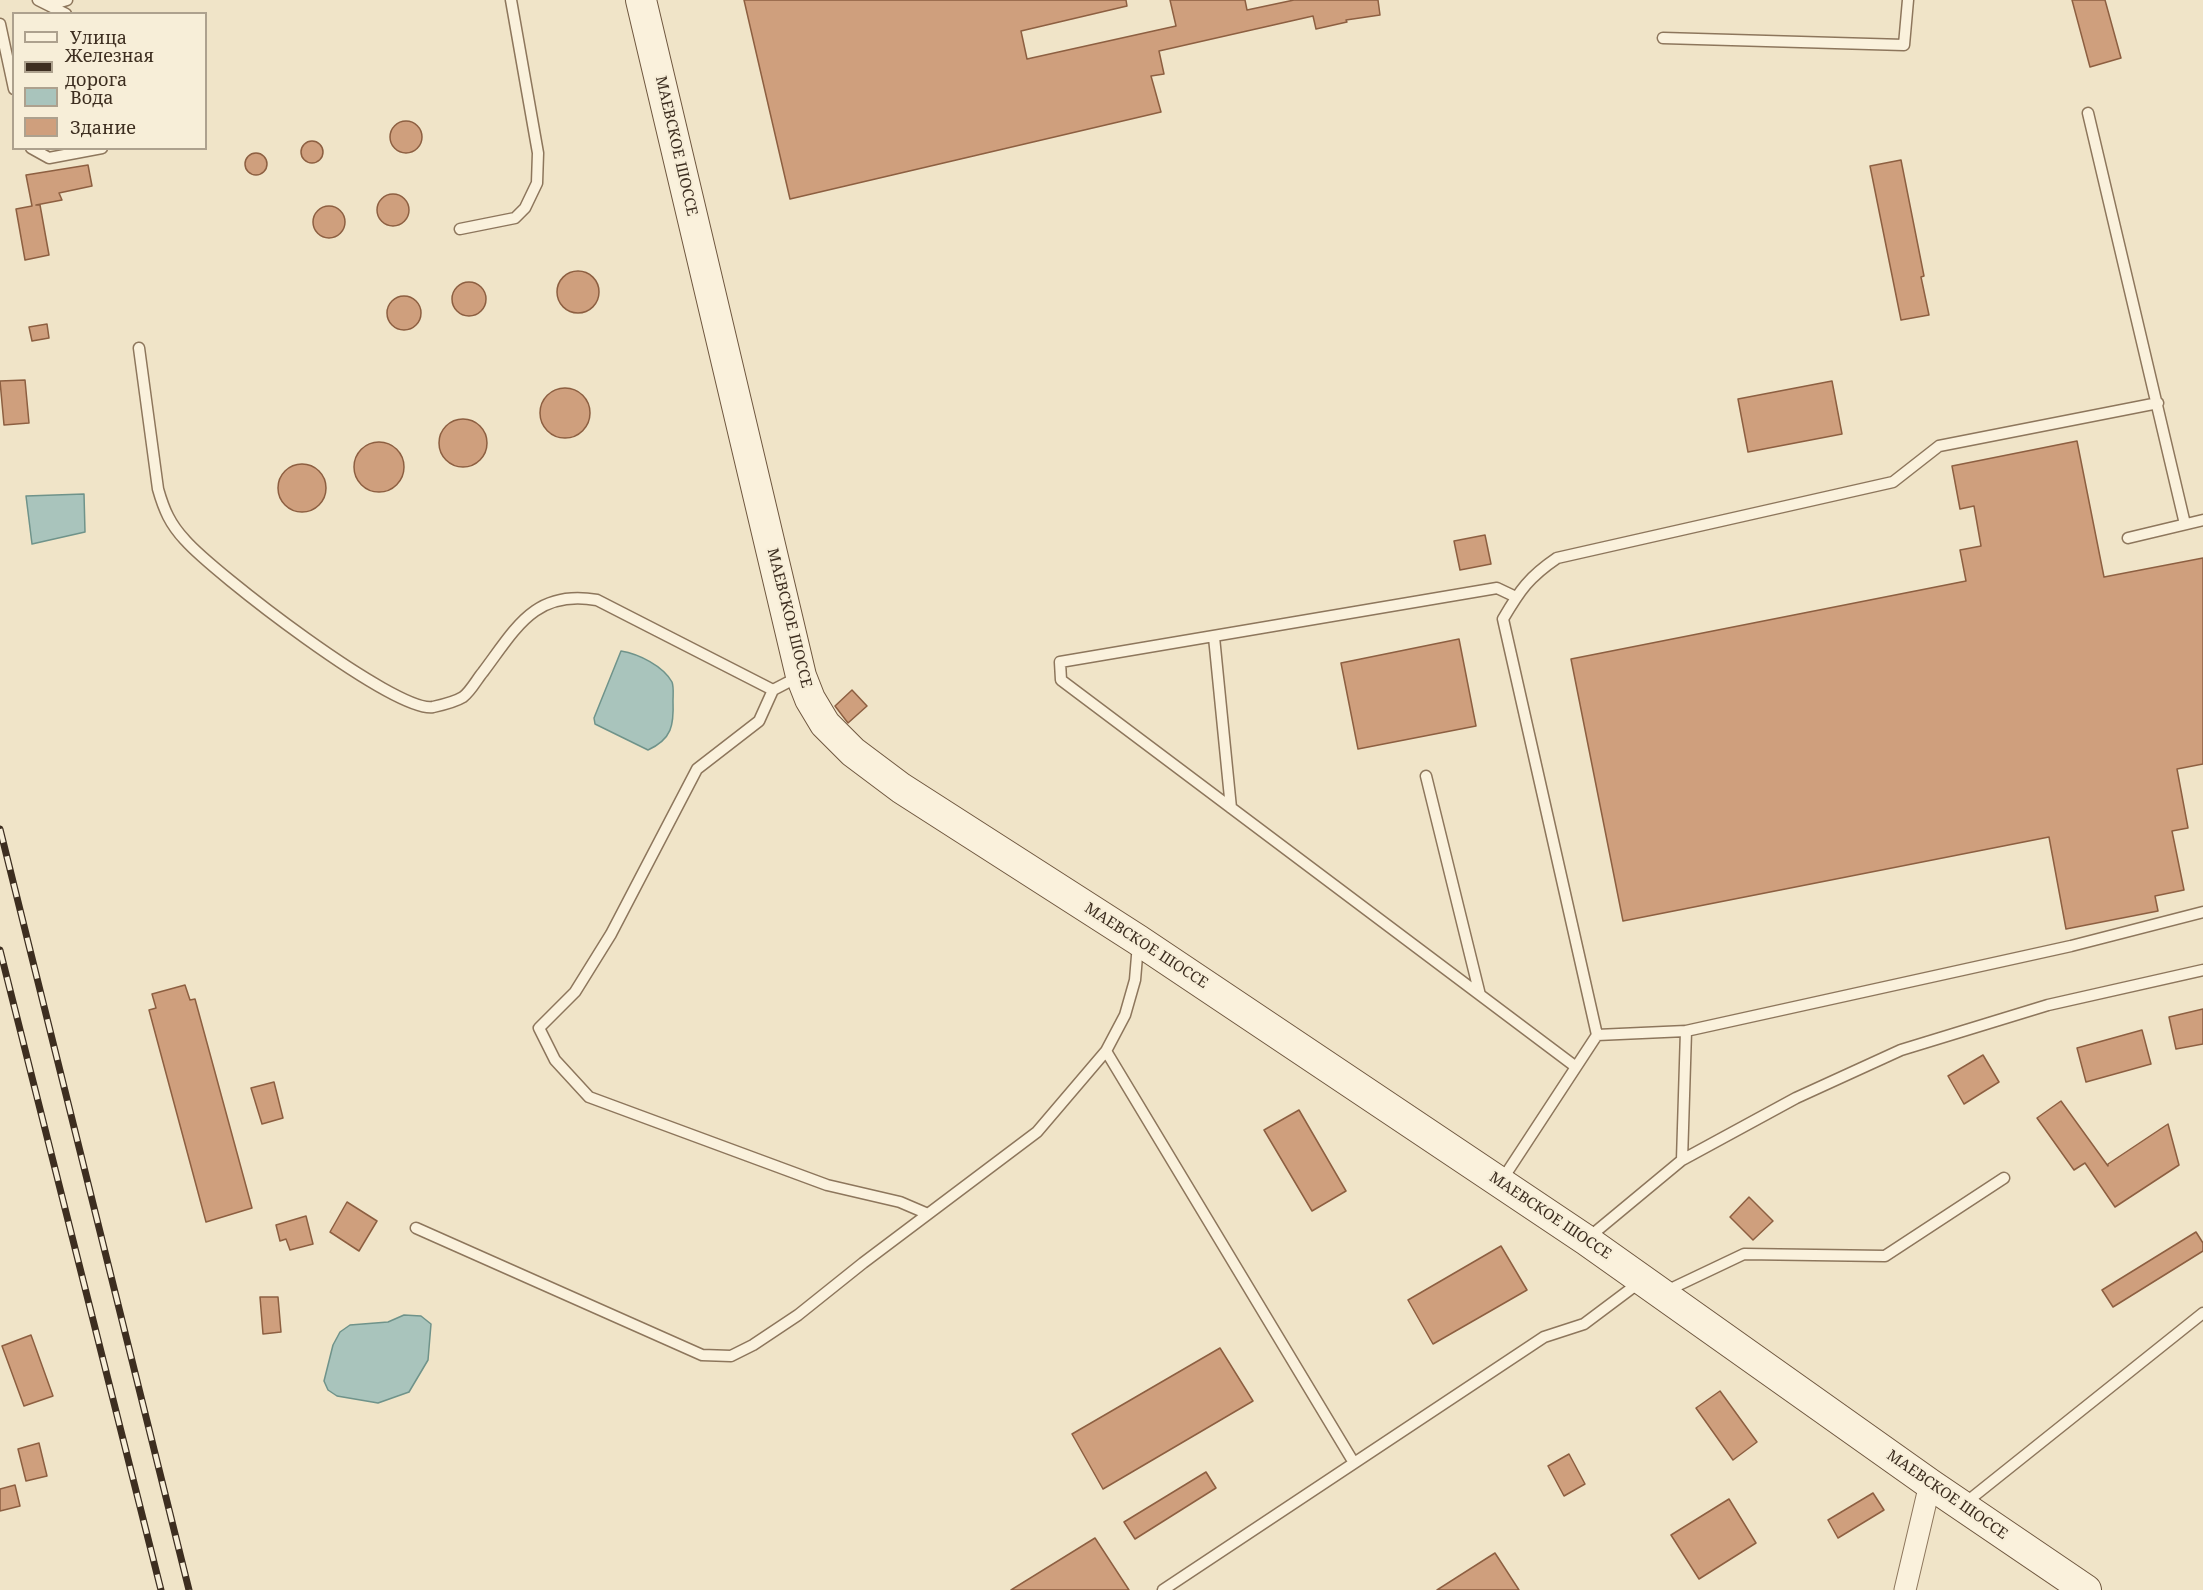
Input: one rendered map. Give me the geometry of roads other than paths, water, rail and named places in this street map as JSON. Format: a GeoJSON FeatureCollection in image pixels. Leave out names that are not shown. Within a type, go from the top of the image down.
{"type":"FeatureCollection","features":[{"type":"Feature","properties":{"kind":"street","name":"МАЕВСКОЕ ШОССЕ"},"geometry":{"type":"LineString","coordinates":[[641,0],[801,676],[810,699],[825,724],[853,752],[900,788],[1138,940],[1586,1240],[1961,1506],[2086,1590]]}},
{"type":"Feature","properties":{"kind":"street"},"geometry":{"type":"LineString","coordinates":[[1905,1590],[1930,1484]]}},
{"type":"Feature","properties":{"kind":"lane"},"geometry":{"type":"LineString","coordinates":[[38,0],[62,12]]}},
{"type":"Feature","properties":{"kind":"lane"},"geometry":{"type":"LineString","coordinates":[[50,5],[67,0]]}},
{"type":"Feature","properties":{"kind":"lane"},"geometry":{"type":"LineString","coordinates":[[460,229],[515,218],[525,208],[537,183],[538,153],[511,0]]}},
{"type":"Feature","properties":{"kind":"lane"},"geometry":{"type":"LineString","coordinates":[[1664,38],[1904,45],[1908,0]]}},
{"type":"Feature","properties":{"kind":"lane"},"geometry":{"type":"LineString","coordinates":[[0,24],[12,80]]}},
{"type":"Feature","properties":{"kind":"lane"},"geometry":{"type":"LineString","coordinates":[[2088,113],[2185,524]]}},
{"type":"Feature","properties":{"kind":"lane"},"geometry":{"type":"LineString","coordinates":[[35,150],[49,158],[91,150]]}},
{"type":"Feature","properties":{"kind":"lane"},"geometry":{"type":"LineString","coordinates":[[139,348],[158,489],[164,511],[185,540],[217,570],[270,612],[343,664],[393,693],[430,708],[464,696],[510,635],[532,612],[556,600],[578,597],[597,600],[773,690]]}},
{"type":"Feature","properties":{"kind":"lane"},"geometry":{"type":"LineString","coordinates":[[1501,1183],[1597,1035],[1503,619],[1534,574],[1557,558],[1893,482],[1938,446],[2158,403]]}},
{"type":"Feature","properties":{"kind":"lane"},"geometry":{"type":"LineString","coordinates":[[2128,538],[2203,520]]}},
{"type":"Feature","properties":{"kind":"lane"},"geometry":{"type":"LineString","coordinates":[[1516,597],[1497,588],[1060,662],[1061,680],[1576,1067]]}},
{"type":"Feature","properties":{"kind":"lane"},"geometry":{"type":"LineString","coordinates":[[1214,637],[1231,808]]}},
{"type":"Feature","properties":{"kind":"lane"},"geometry":{"type":"LineString","coordinates":[[801,676],[773,690],[759,721],[697,769],[611,934],[575,992],[539,1028],[555,1060],[589,1097],[827,1185],[900,1202],[928,1214]]}},
{"type":"Feature","properties":{"kind":"lane"},"geometry":{"type":"LineString","coordinates":[[1426,776],[1480,995]]}},
{"type":"Feature","properties":{"kind":"lane"},"geometry":{"type":"LineString","coordinates":[[1597,1035],[1686,1031],[2071,946],[2203,912]]}},
{"type":"Feature","properties":{"kind":"lane"},"geometry":{"type":"LineString","coordinates":[[416,1228],[702,1356],[731,1356],[753,1345],[798,1315],[1037,1132],[1106,1051],[1125,1016],[1134,980],[1138,940]]}},
{"type":"Feature","properties":{"kind":"lane"},"geometry":{"type":"LineString","coordinates":[[1586,1240],[1682,1160],[1796,1098],[1901,1050],[2048,1005],[2203,970]]}},
{"type":"Feature","properties":{"kind":"lane"},"geometry":{"type":"LineString","coordinates":[[1682,1160],[1686,1031]]}},
{"type":"Feature","properties":{"kind":"lane"},"geometry":{"type":"LineString","coordinates":[[1106,1051],[1354,1463]]}},
{"type":"Feature","properties":{"kind":"lane"},"geometry":{"type":"LineString","coordinates":[[1163,1590],[1544,1337],[1584,1324],[1652,1287],[1744,1254],[1885,1256],[2004,1178]]}},
{"type":"Feature","properties":{"kind":"lane"},"geometry":{"type":"LineString","coordinates":[[1961,1506],[2203,1313]]}},
{"type":"Feature","properties":{"kind":"water"},"geometry":{"type":"Polygon","coordinates":[[[84,494],[85,532],[32,544],[26,496],[84,494]]]}},
{"type":"Feature","properties":{"kind":"water"},"geometry":{"type":"Polygon","coordinates":[[[621,651],[643,658],[657,666],[673,684],[673,717],[670,730],[662,741],[648,750],[595,724],[594,718],[621,651]]]}},
{"type":"Feature","properties":{"kind":"water"},"geometry":{"type":"Polygon","coordinates":[[[404,1315],[421,1316],[431,1324],[428,1360],[409,1392],[378,1403],[337,1396],[328,1390],[324,1381],[333,1345],[340,1332],[350,1325],[388,1322],[404,1315]]]}},
{"type":"Feature","properties":{"kind":"railway"},"geometry":{"type":"LineString","coordinates":[[0,829],[189,1590]]}},
{"type":"Feature","properties":{"kind":"railway"},"geometry":{"type":"LineString","coordinates":[[0,950],[161,1590]]}}]}
